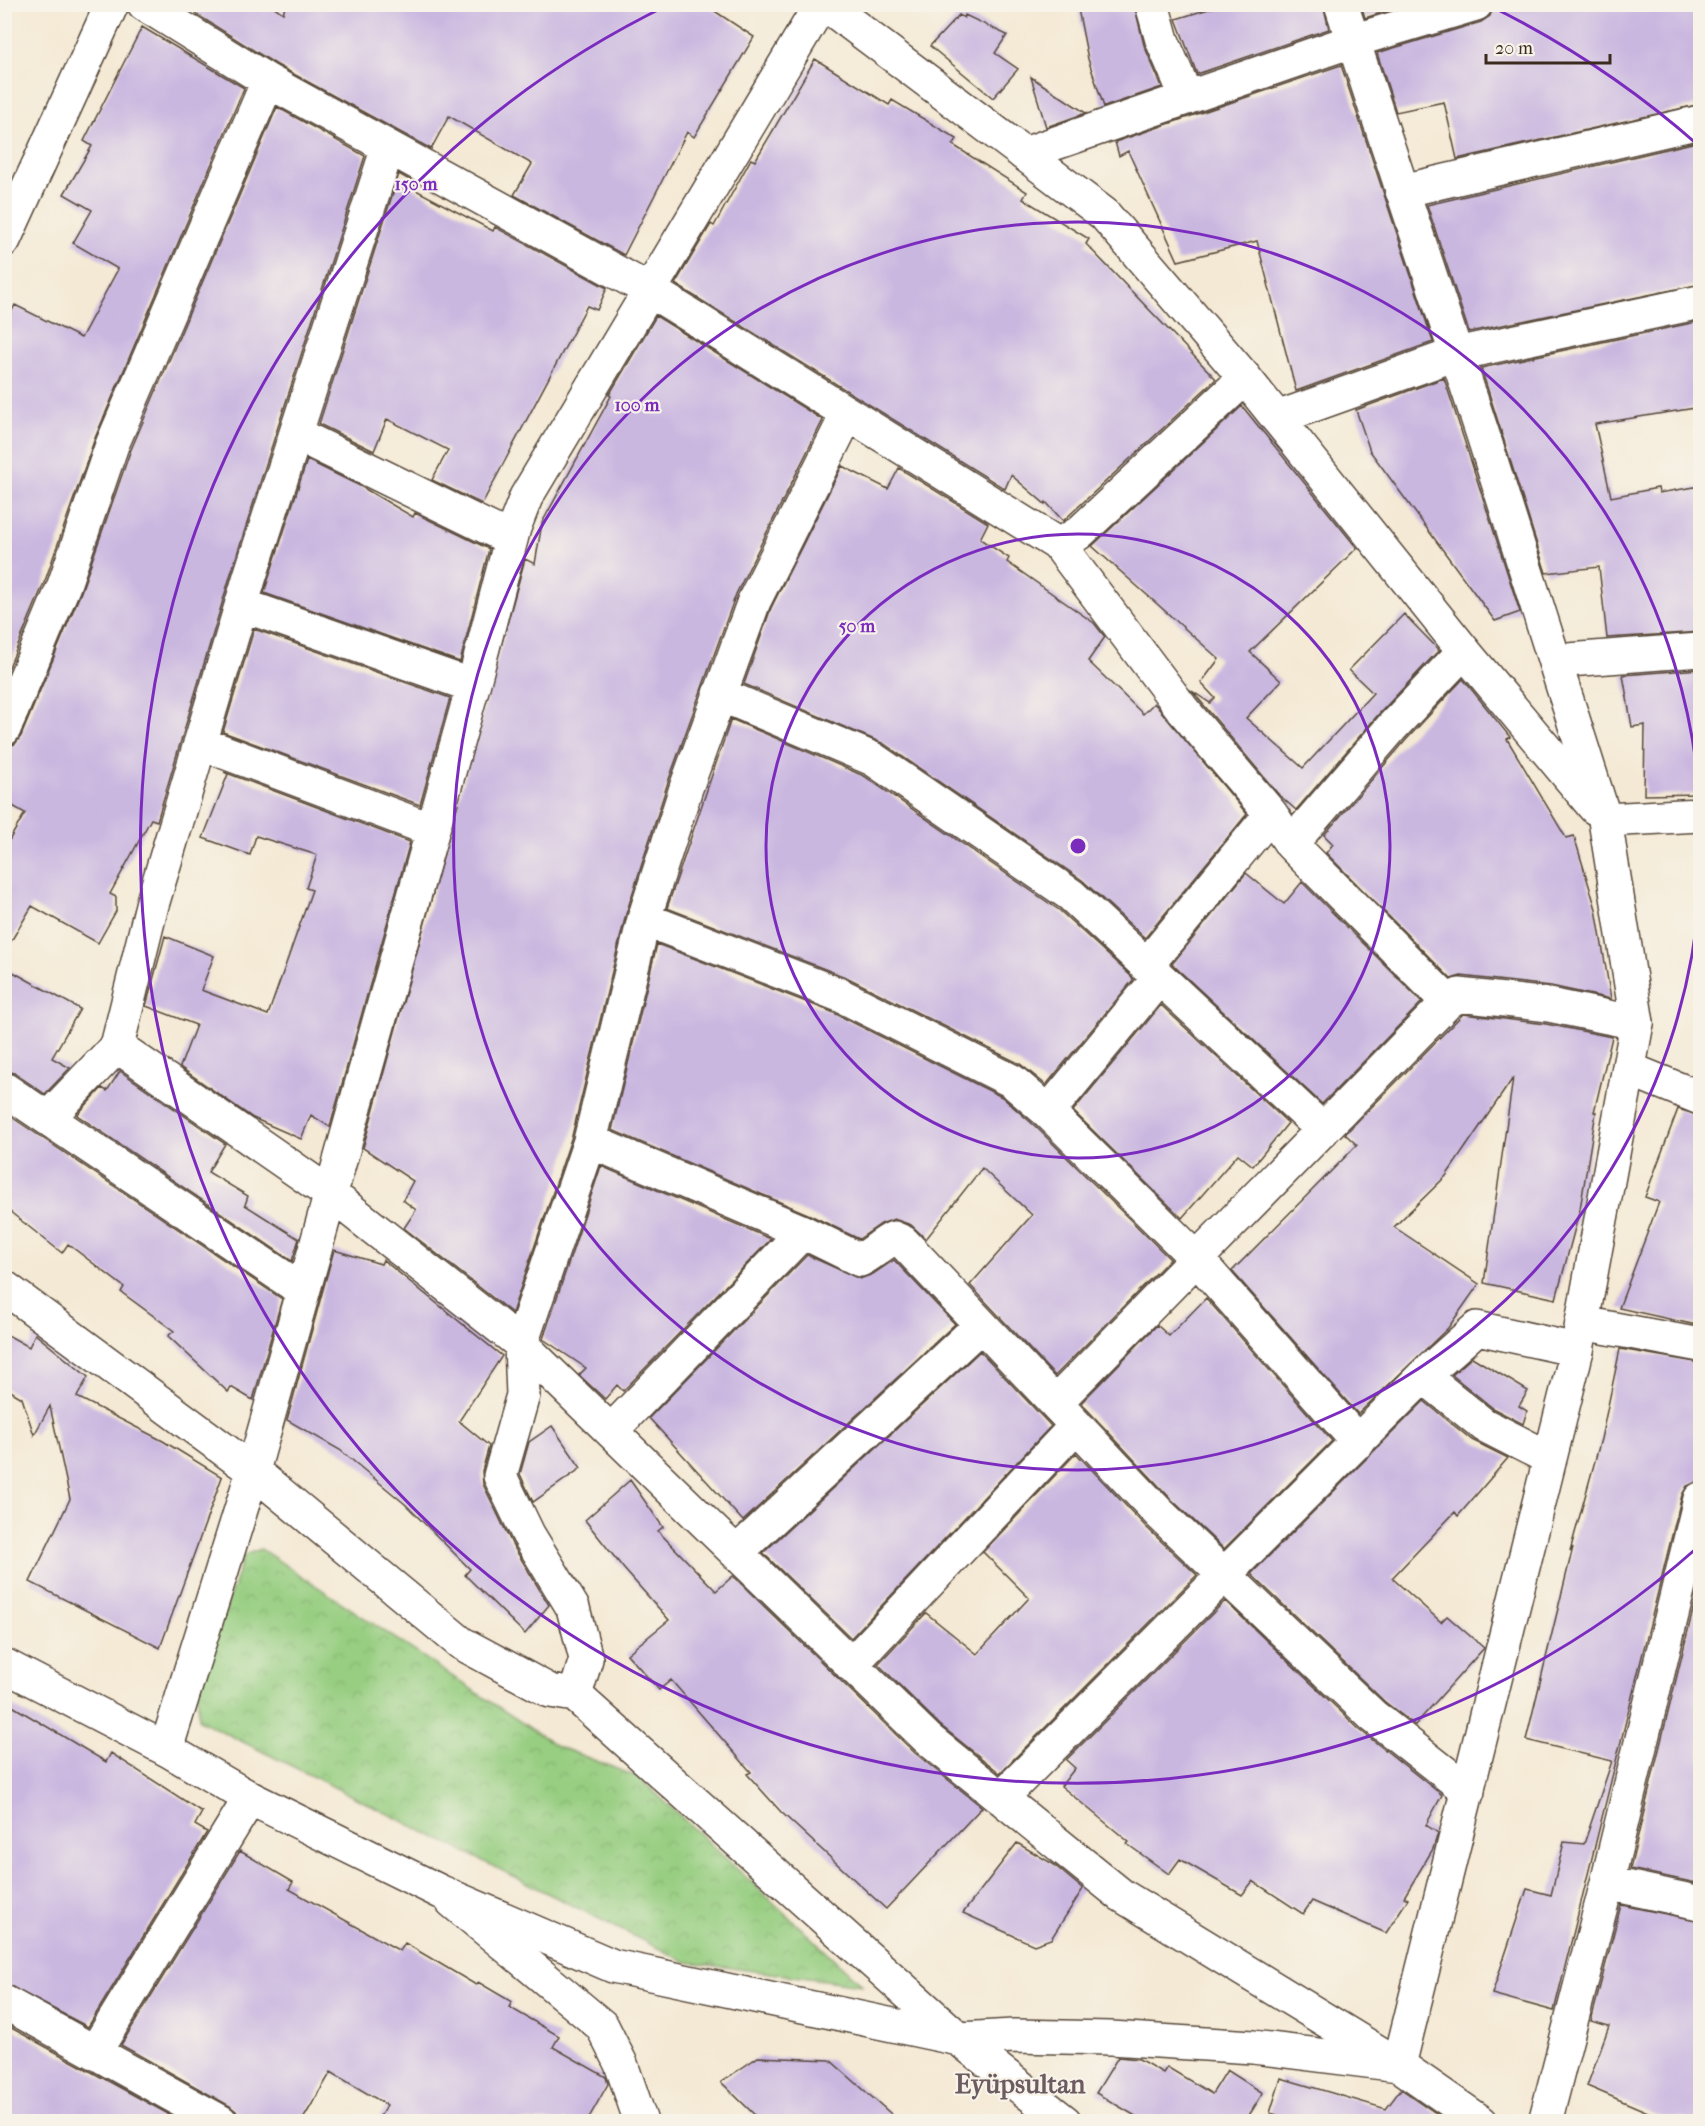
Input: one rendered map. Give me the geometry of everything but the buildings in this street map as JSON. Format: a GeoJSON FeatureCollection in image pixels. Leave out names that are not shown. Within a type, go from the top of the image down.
{"type":"FeatureCollection","features":[{"type":"Feature","properties":{"kind":"street"},"geometry":{"type":"LineString","coordinates":[[4,240],[111,4]]}},
{"type":"Feature","properties":{"kind":"street"},"geometry":{"type":"LineString","coordinates":[[144,4],[268,81],[651,291],[1059,545],[1183,710],[1271,814],[1291,844],[1448,1002]]}},
{"type":"Feature","properties":{"kind":"street"},"geometry":{"type":"LineString","coordinates":[[166,1749],[253,1470],[473,686],[511,538],[526,497],[823,4],[1104,214],[1245,378],[1464,651],[1605,820]]}},
{"type":"Feature","properties":{"kind":"street"},"geometry":{"type":"LineString","coordinates":[[1152,4],[1162,40],[1187,98]]}},
{"type":"Feature","properties":{"kind":"street"},"geometry":{"type":"LineString","coordinates":[[1341,4],[1605,820],[1637,1023],[1580,1336],[1399,2065]]}},
{"type":"Feature","properties":{"kind":"street"},"geometry":{"type":"LineString","coordinates":[[1024,154],[1353,41],[1476,4]]}},
{"type":"Feature","properties":{"kind":"street"},"geometry":{"type":"LineString","coordinates":[[4,729],[64,585],[112,445],[268,81]]}},
{"type":"Feature","properties":{"kind":"street"},"geometry":{"type":"LineString","coordinates":[[1402,191],[1701,122]]}},
{"type":"Feature","properties":{"kind":"street"},"geometry":{"type":"LineString","coordinates":[[50,1117],[117,1046],[152,905],[200,743],[388,147]]}},
{"type":"Feature","properties":{"kind":"street"},"geometry":{"type":"LineString","coordinates":[[1277,418],[1456,354],[1701,302]]}},
{"type":"Feature","properties":{"kind":"street"},"geometry":{"type":"LineString","coordinates":[[1059,545],[1079,533],[1245,378]]}},
{"type":"Feature","properties":{"kind":"street"},"geometry":{"type":"LineString","coordinates":[[575,1695],[586,1659],[573,1608],[528,1534],[500,1476],[523,1395],[521,1344],[590,1141],[644,919],[719,694],[754,601],[847,415]]}},
{"type":"Feature","properties":{"kind":"street"},"geometry":{"type":"LineString","coordinates":[[296,434],[511,538]]}},
{"type":"Feature","properties":{"kind":"street"},"geometry":{"type":"LineString","coordinates":[[242,604],[473,686]]}},
{"type":"Feature","properties":{"kind":"street"},"geometry":{"type":"LineString","coordinates":[[1555,660],[1701,650]]}},
{"type":"Feature","properties":{"kind":"street"},"geometry":{"type":"LineString","coordinates":[[1291,844],[1392,727],[1464,651]]}},
{"type":"Feature","properties":{"kind":"street"},"geometry":{"type":"LineString","coordinates":[[719,694],[873,759],[1071,895],[1323,1130]]}},
{"type":"Feature","properties":{"kind":"street"},"geometry":{"type":"LineString","coordinates":[[200,743],[432,830]]}},
{"type":"Feature","properties":{"kind":"street"},"geometry":{"type":"LineString","coordinates":[[1048,1112],[1271,814]]}},
{"type":"Feature","properties":{"kind":"street"},"geometry":{"type":"LineString","coordinates":[[1605,820],[1701,815]]}},
{"type":"Feature","properties":{"kind":"street"},"geometry":{"type":"LineString","coordinates":[[644,919],[840,995],[1012,1081],[1048,1112],[1196,1258],[1358,1442]]}},
{"type":"Feature","properties":{"kind":"street"},"geometry":{"type":"LineString","coordinates":[[851,1665],[1196,1258],[1448,1002],[1459,995],[1549,1005],[1637,1023]]}},
{"type":"Feature","properties":{"kind":"street"},"geometry":{"type":"LineString","coordinates":[[117,1046],[329,1193],[521,1344],[928,1739],[1121,1895],[1399,2065],[1481,2121]]}},
{"type":"Feature","properties":{"kind":"street"},"geometry":{"type":"LineString","coordinates":[[1629,1069],[1701,1098]]}},
{"type":"Feature","properties":{"kind":"street"},"geometry":{"type":"LineString","coordinates":[[4,1089],[50,1117],[302,1290]]}},
{"type":"Feature","properties":{"kind":"street"},"geometry":{"type":"LineString","coordinates":[[590,1141],[803,1232],[860,1260],[894,1238],[903,1242],[1159,1513],[1373,1716],[1468,1791]]}},
{"type":"Feature","properties":{"kind":"street"},"geometry":{"type":"LineString","coordinates":[[612,1430],[803,1232]]}},
{"type":"Feature","properties":{"kind":"street"},"geometry":{"type":"LineString","coordinates":[[4,1287],[253,1470],[461,1643],[550,1691],[575,1695],[959,2039],[1065,2121]]}},
{"type":"Feature","properties":{"kind":"street"},"geometry":{"type":"LineString","coordinates":[[737,1552],[981,1325]]}},
{"type":"Feature","properties":{"kind":"street"},"geometry":{"type":"LineString","coordinates":[[1001,1797],[1423,1376],[1477,1328],[1701,1345]]}},
{"type":"Feature","properties":{"kind":"street"},"geometry":{"type":"LineString","coordinates":[[1423,1376],[1484,1425],[1549,1458]]}},
{"type":"Feature","properties":{"kind":"street"},"geometry":{"type":"LineString","coordinates":[[1545,2121],[1607,1883],[1701,1499]]}},
{"type":"Feature","properties":{"kind":"street"},"geometry":{"type":"LineString","coordinates":[[4,1665],[166,1749],[250,1798],[441,1892],[613,1966],[959,2039],[1014,2036],[1111,2038],[1253,2047],[1399,2065]]}},
{"type":"Feature","properties":{"kind":"street"},"geometry":{"type":"LineString","coordinates":[[96,2050],[250,1798]]}},
{"type":"Feature","properties":{"kind":"street"},"geometry":{"type":"LineString","coordinates":[[1607,1883],[1701,1902]]}},
{"type":"Feature","properties":{"kind":"street"},"geometry":{"type":"LineString","coordinates":[[441,1892],[602,2026],[621,2064],[641,2121]]}},
{"type":"Feature","properties":{"kind":"street"},"geometry":{"type":"LineString","coordinates":[[4,2002],[96,2050],[221,2121]]}},
{"type":"Feature","properties":{"kind":"green space"},"geometry":{"type":"Polygon","coordinates":[[[261,1549],[557,1746],[638,1777],[862,1985],[686,1962],[199,1720],[197,1692],[244,1555],[261,1549]]]}},
{"type":"Feature","properties":{"kind":"district","name":"Eyüpsultan"},"geometry":{"type":"Point","coordinates":[1020,2084]}}]}
